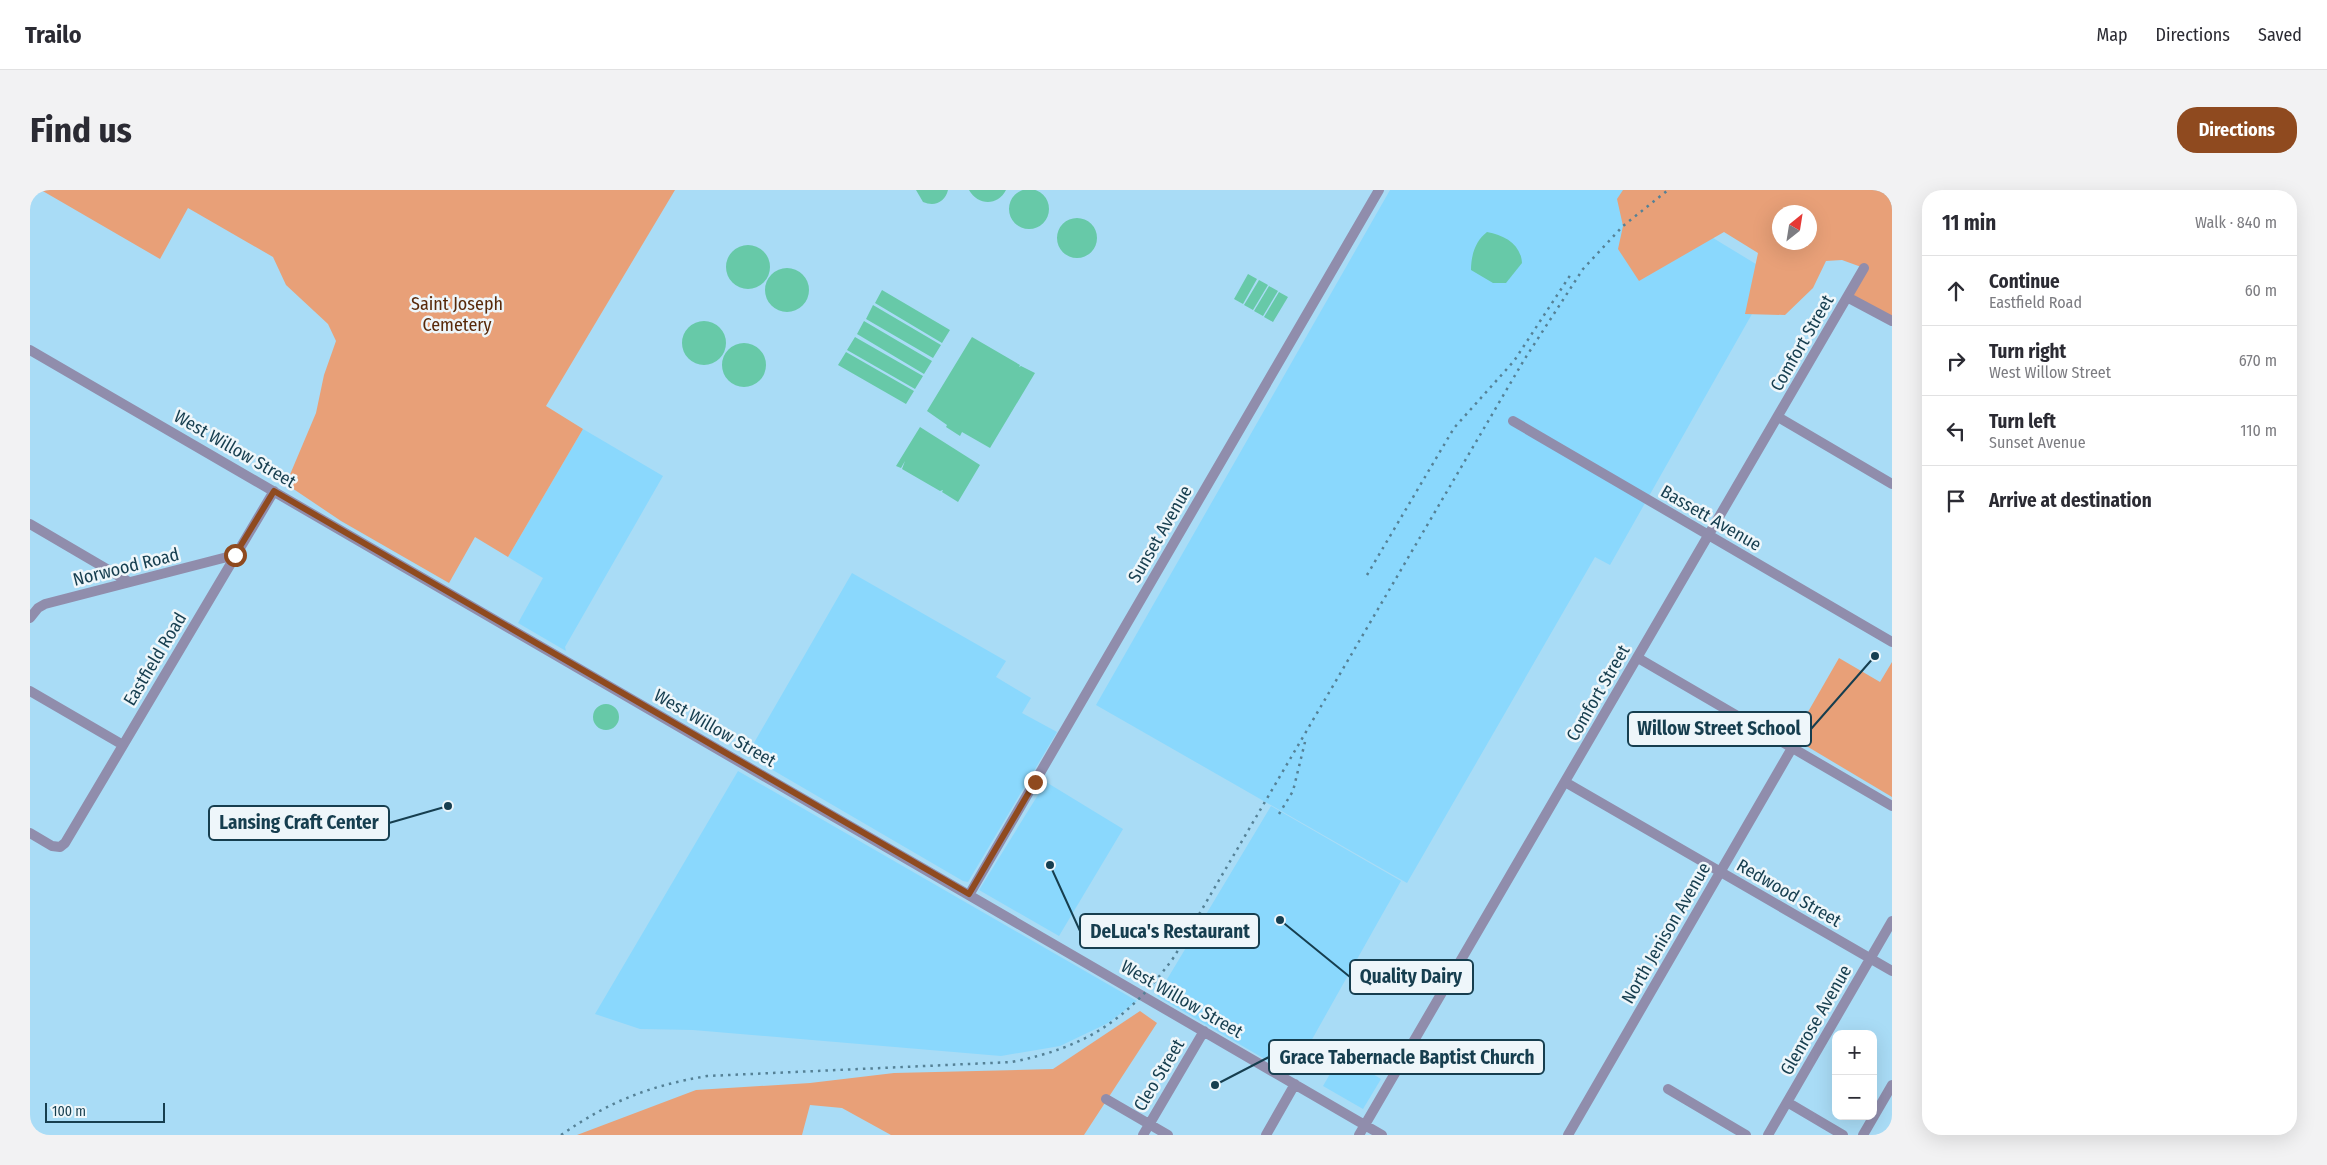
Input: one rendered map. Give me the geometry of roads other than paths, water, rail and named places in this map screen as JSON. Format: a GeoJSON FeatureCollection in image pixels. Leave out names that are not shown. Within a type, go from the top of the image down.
{"type":"FeatureCollection","features":[{"type":"Feature","properties":{"kind":"street","name":"Sunset Avenue"},"geometry":{"type":"LineString","coordinates":[[969,894],[1379,190]]}},
{"type":"Feature","properties":{"kind":"street","name":"Comfort Street"},"geometry":{"type":"LineString","coordinates":[[1359,1135],[1864,268]]}},
{"type":"Feature","properties":{"kind":"street"},"geometry":{"type":"LineString","coordinates":[[1847,297],[1892,322]]}},
{"type":"Feature","properties":{"kind":"street","name":"West Willow Street"},"geometry":{"type":"LineString","coordinates":[[30,350],[1382,1135]]}},
{"type":"Feature","properties":{"kind":"street"},"geometry":{"type":"LineString","coordinates":[[1778,417],[1892,484]]}},
{"type":"Feature","properties":{"kind":"street","name":"Bassett Avenue"},"geometry":{"type":"LineString","coordinates":[[1514,421],[1892,642]]}},
{"type":"Feature","properties":{"kind":"street","name":"Eastfield Road"},"geometry":{"type":"LineString","coordinates":[[30,833],[52,846],[60,847],[65,843],[274,491]]}},
{"type":"Feature","properties":{"kind":"street"},"geometry":{"type":"LineString","coordinates":[[30,524],[129,582]]}},
{"type":"Feature","properties":{"kind":"street","name":"Norwood Road"},"geometry":{"type":"LineString","coordinates":[[30,618],[38,608],[46,604],[235,555]]}},
{"type":"Feature","properties":{"kind":"street"},"geometry":{"type":"LineString","coordinates":[[1638,658],[1892,806]]}},
{"type":"Feature","properties":{"kind":"street"},"geometry":{"type":"LineString","coordinates":[[30,691],[123,745]]}},
{"type":"Feature","properties":{"kind":"street","name":"North Jenison Avenue"},"geometry":{"type":"LineString","coordinates":[[1568,1135],[1792,748]]}},
{"type":"Feature","properties":{"kind":"street","name":"Redwood Street"},"geometry":{"type":"LineString","coordinates":[[1565,782],[1892,971]]}},
{"type":"Feature","properties":{"kind":"street","name":"Glenrose Avenue"},"geometry":{"type":"LineString","coordinates":[[1768,1135],[1892,921]]}},
{"type":"Feature","properties":{"kind":"street","name":"Cleo Street"},"geometry":{"type":"LineString","coordinates":[[1142,1135],[1204,1031]]}},
{"type":"Feature","properties":{"kind":"street"},"geometry":{"type":"LineString","coordinates":[[1266,1135],[1296,1084]]}},
{"type":"Feature","properties":{"kind":"street"},"geometry":{"type":"LineString","coordinates":[[1863,1135],[1892,1085]]}},
{"type":"Feature","properties":{"kind":"street"},"geometry":{"type":"LineString","coordinates":[[1668,1089],[1746,1135]]}},
{"type":"Feature","properties":{"kind":"street"},"geometry":{"type":"LineString","coordinates":[[1106,1098],[1168,1135]]}},
{"type":"Feature","properties":{"kind":"street"},"geometry":{"type":"LineString","coordinates":[[1787,1102],[1843,1135]]}},
{"type":"Feature","properties":{"kind":"railway"},"geometry":{"type":"LineString","coordinates":[[561,1135],[596,1113],[631,1096],[686,1080],[707,1076],[1012,1062],[1039,1056],[1084,1039],[1123,1014],[1157,979],[1174,957],[1524,360],[1583,269],[1623,226],[1668,190]]}},
{"type":"Feature","properties":{"kind":"railway"},"geometry":{"type":"LineString","coordinates":[[1367,575],[1454,428],[1514,361],[1571,274]]}},
{"type":"Feature","properties":{"kind":"railway"},"geometry":{"type":"LineString","coordinates":[[1279,814],[1293,791],[1305,742]]}},
{"type":"Feature","properties":{"kind":"place","name":"Willow Street School"},"geometry":{"type":"Point","coordinates":[1875,656]}},
{"type":"Feature","properties":{"kind":"place","name":"Lansing Craft Center"},"geometry":{"type":"Point","coordinates":[448,806]}},
{"type":"Feature","properties":{"kind":"place","name":"DeLuca's Restaurant"},"geometry":{"type":"Point","coordinates":[1050,865]}},
{"type":"Feature","properties":{"kind":"place","name":"Quality Dairy"},"geometry":{"type":"Point","coordinates":[1280,920]}},
{"type":"Feature","properties":{"kind":"place","name":"Grace Tabernacle Baptist Church"},"geometry":{"type":"Point","coordinates":[1215,1085]}},
{"type":"Feature","properties":{"kind":"park label","name":"Saint Joseph Cemetery"},"geometry":{"type":"Point","coordinates":[457,314]}}]}
